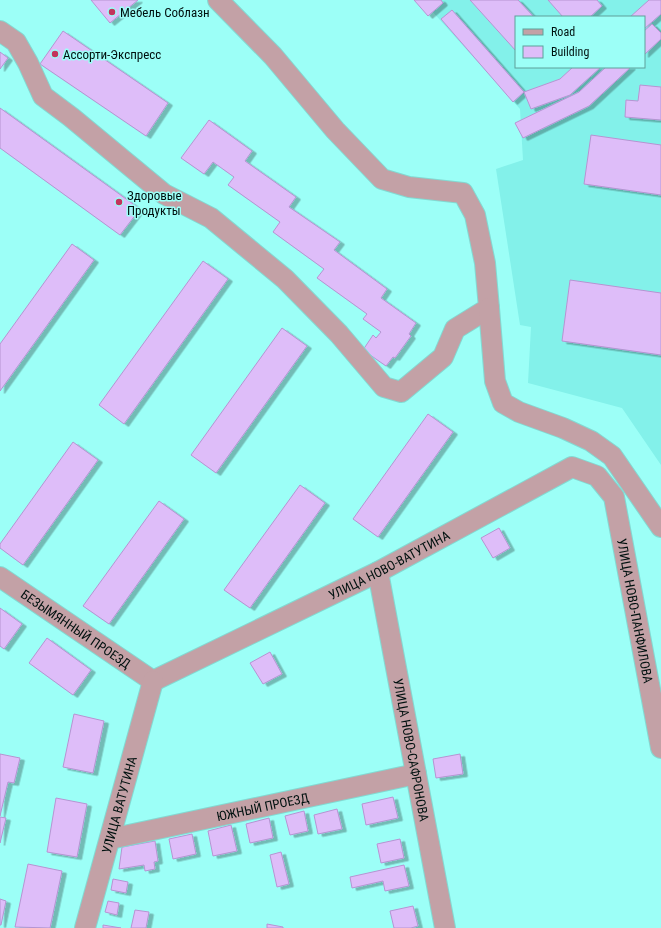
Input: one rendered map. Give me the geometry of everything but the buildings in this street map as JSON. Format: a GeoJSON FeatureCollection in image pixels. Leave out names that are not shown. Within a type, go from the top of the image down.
{"type":"FeatureCollection","features":[{"type":"Feature","properties":{"kind":"street"},"geometry":{"type":"LineString","coordinates":[[218,0],[273,56],[335,130],[382,179],[410,187],[463,193],[475,215],[485,263],[496,381],[503,403],[519,412],[563,428],[591,441],[612,456],[661,527]]}},
{"type":"Feature","properties":{"kind":"street"},"geometry":{"type":"LineString","coordinates":[[0,31],[16,42],[28,63],[43,96],[71,116],[164,194],[211,218],[285,279],[339,334],[384,387],[401,392],[443,357],[455,328],[489,308]]}},
{"type":"Feature","properties":{"kind":"street","name":"УЛИЦА НОВО-ВАТУТИНА"},"geometry":{"type":"LineString","coordinates":[[153,680],[378,572],[572,467],[597,476],[614,498]]}},
{"type":"Feature","properties":{"kind":"street","name":"УЛИЦА НОВО-ПАНФИЛОВА"},"geometry":{"type":"LineString","coordinates":[[614,498],[661,748]]}},
{"type":"Feature","properties":{"kind":"street","name":"УЛИЦА НОВО-САФРОНОВА"},"geometry":{"type":"LineString","coordinates":[[378,572],[445,928]]}},
{"type":"Feature","properties":{"kind":"street","name":"БЕЗЫМЯННЫЙ ПРОЕЗД"},"geometry":{"type":"LineString","coordinates":[[0,577],[153,680]]}},
{"type":"Feature","properties":{"kind":"street","name":"УЛИЦА ВАТУТИНА"},"geometry":{"type":"LineString","coordinates":[[85,928],[153,680]]}},
{"type":"Feature","properties":{"kind":"street","name":"ЮЖНЫЙ ПРОЕЗД"},"geometry":{"type":"LineString","coordinates":[[110,838],[416,774]]}},
{"type":"Feature","properties":{"kind":"shaded area"},"geometry":{"type":"Polygon","coordinates":[[[422,0],[661,0],[661,465],[622,408],[528,383],[531,327],[520,325],[496,169],[523,160],[520,109],[422,0]]]}},
{"type":"Feature","properties":{"kind":"place","name":"Мебель Соблазн"},"geometry":{"type":"Point","coordinates":[112,12]}},
{"type":"Feature","properties":{"kind":"place","name":"Ассорти-Экспресс"},"geometry":{"type":"Point","coordinates":[55,54]}},
{"type":"Feature","properties":{"kind":"place","name":"Здоровые Продукты"},"geometry":{"type":"Point","coordinates":[119,202]}}]}
